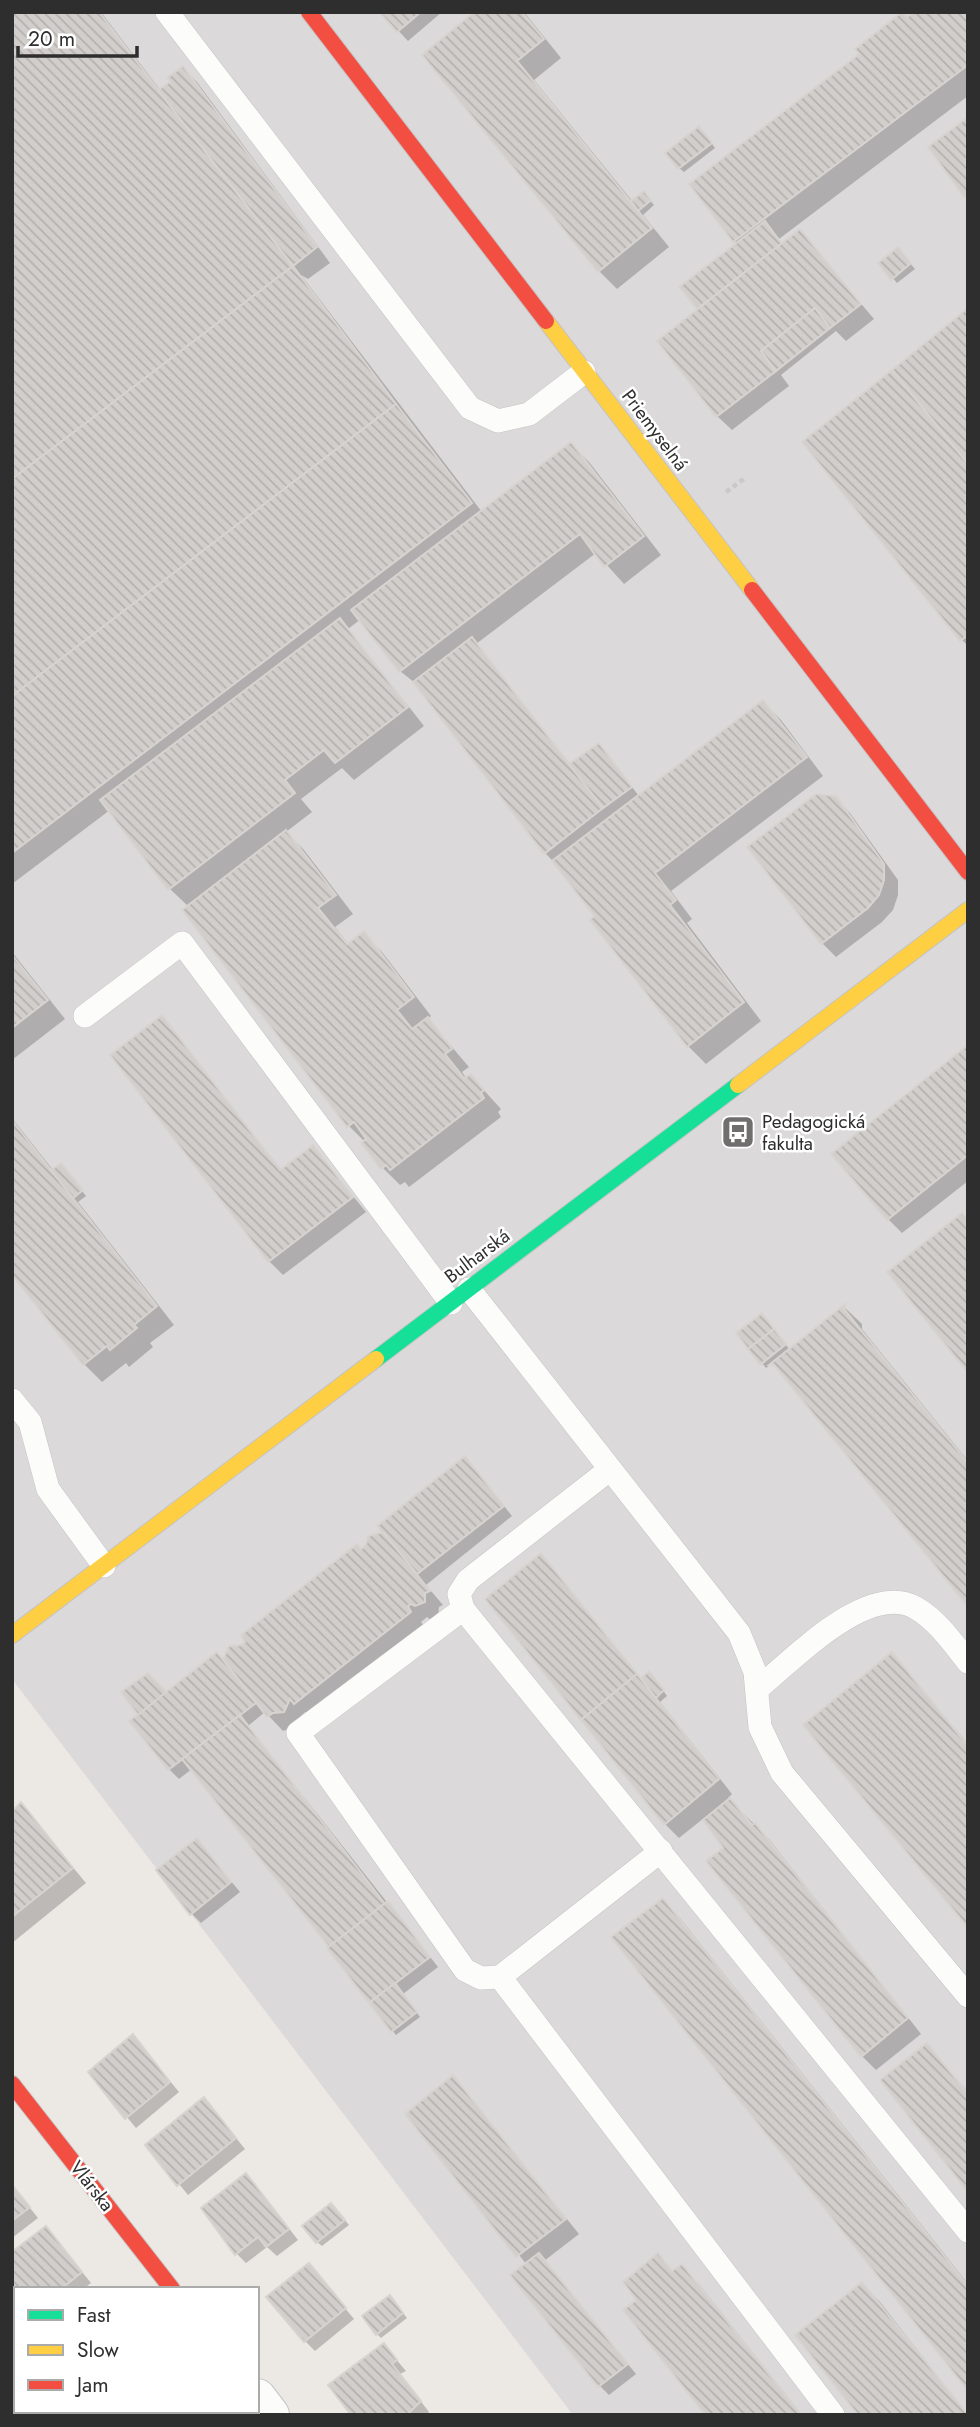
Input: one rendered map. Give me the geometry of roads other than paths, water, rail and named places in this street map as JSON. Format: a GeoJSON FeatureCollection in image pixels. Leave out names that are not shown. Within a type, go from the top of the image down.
{"type":"FeatureCollection","features":[{"type":"Feature","properties":{"kind":"street","name":"Priemyselná"},"geometry":{"type":"LineString","coordinates":[[309,12],[968,873]]}},
{"type":"Feature","properties":{"kind":"street","name":"Bulharská"},"geometry":{"type":"LineString","coordinates":[[12,1635],[968,910]]}},
{"type":"Feature","properties":{"kind":"street","name":"Vlárska"},"geometry":{"type":"LineString","coordinates":[[12,2084],[170,2287]]}},
{"type":"Feature","properties":{"kind":"street"},"geometry":{"type":"LineString","coordinates":[[259,2401],[270,2415]]}},
{"type":"Feature","properties":{"kind":"lane"},"geometry":{"type":"LineString","coordinates":[[167,12],[470,408],[498,421],[529,414],[584,372]]}},
{"type":"Feature","properties":{"kind":"lane"},"geometry":{"type":"LineString","coordinates":[[85,1016],[182,943],[460,1296],[609,1470],[739,1633],[755,1672],[760,1727],[782,1773],[968,1996]]}},
{"type":"Feature","properties":{"kind":"lane"},"geometry":{"type":"LineString","coordinates":[[12,1400],[30,1422],[48,1489],[104,1566]]}},
{"type":"Feature","properties":{"kind":"lane"},"geometry":{"type":"LineString","coordinates":[[609,1470],[468,1580],[459,1594],[463,1609],[968,2231]]}},
{"type":"Feature","properties":{"kind":"lane"},"geometry":{"type":"LineString","coordinates":[[757,1689],[853,1612],[880,1602],[914,1606],[940,1626],[968,1662]]}},
{"type":"Feature","properties":{"kind":"lane"},"geometry":{"type":"LineString","coordinates":[[463,1609],[298,1733],[465,1970],[481,1978],[500,1977],[661,1852]]}},
{"type":"Feature","properties":{"kind":"lane"},"geometry":{"type":"LineString","coordinates":[[500,1977],[833,2415]]}},
{"type":"Feature","properties":{"kind":"place","name":"Pedagogická fakulta"},"geometry":{"type":"Point","coordinates":[738,1132]}}]}
